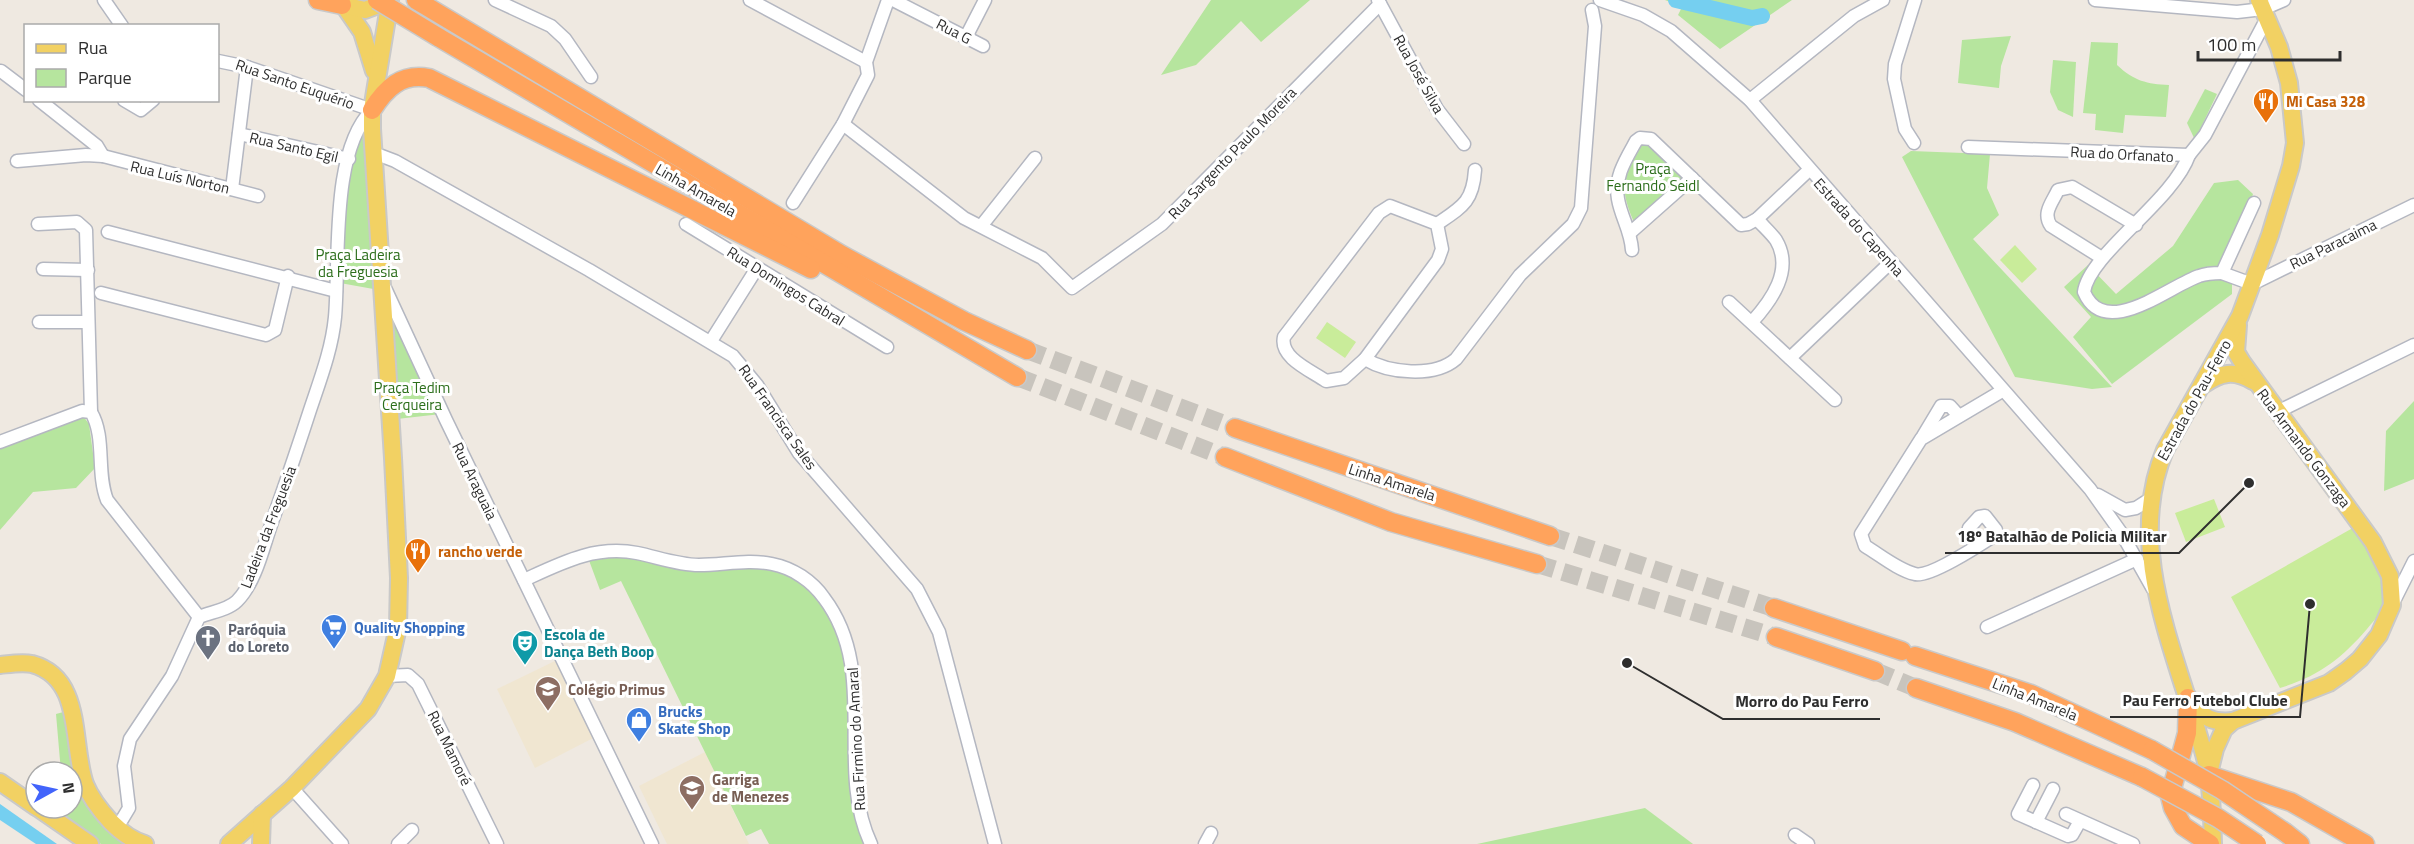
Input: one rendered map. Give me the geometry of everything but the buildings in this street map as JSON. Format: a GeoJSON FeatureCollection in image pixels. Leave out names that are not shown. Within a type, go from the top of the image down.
{"type":"FeatureCollection","features":[{"type":"Feature","properties":{"kind":"highway"},"geometry":{"type":"LineString","coordinates":[[318,0],[341,2]]}},
{"type":"Feature","properties":{"kind":"highway","name":"Linha Amarela"},"geometry":{"type":"LineString","coordinates":[[385,0],[438,37],[1017,377]]}},
{"type":"Feature","properties":{"kind":"highway","name":"Linha Amarela"},"geometry":{"type":"LineString","coordinates":[[422,4],[842,255],[964,321],[1027,350]]}},
{"type":"Feature","properties":{"kind":"highway"},"geometry":{"type":"LineString","coordinates":[[372,110],[386,90],[400,80],[419,76],[429,78],[799,264],[878,297]]}},
{"type":"Feature","properties":{"kind":"highway","name":"Linha Amarela"},"geometry":{"type":"LineString","coordinates":[[1235,428],[1550,536]]}},
{"type":"Feature","properties":{"kind":"highway"},"geometry":{"type":"LineString","coordinates":[[1225,457],[1391,522],[1537,564]]}},
{"type":"Feature","properties":{"kind":"highway","name":"Linha Amarela"},"geometry":{"type":"LineString","coordinates":[[1774,608],[2031,694],[2152,750],[2222,790],[2293,839]]}},
{"type":"Feature","properties":{"kind":"highway"},"geometry":{"type":"LineString","coordinates":[[1776,637],[1875,671]]}},
{"type":"Feature","properties":{"kind":"highway","name":"Linha Amarela"},"geometry":{"type":"LineString","coordinates":[[1916,688],[2014,722],[2142,777],[2218,818],[2257,844]]}},
{"type":"Feature","properties":{"kind":"highway"},"geometry":{"type":"LineString","coordinates":[[2188,698],[2187,733],[2170,796],[2172,808],[2183,826],[2211,844]]}},
{"type":"Feature","properties":{"kind":"highway"},"geometry":{"type":"LineString","coordinates":[[2209,775],[2291,802],[2365,844]]}},
{"type":"Feature","properties":{"kind":"main road"},"geometry":{"type":"LineString","coordinates":[[341,2],[365,10],[385,0]]}},
{"type":"Feature","properties":{"kind":"main road"},"geometry":{"type":"LineString","coordinates":[[229,844],[292,788],[368,709],[387,676],[398,627],[399,578],[391,324],[381,277],[372,110],[385,0]]}},
{"type":"Feature","properties":{"kind":"main road"},"geometry":{"type":"LineString","coordinates":[[341,2],[367,43],[377,82]]}},
{"type":"Feature","properties":{"kind":"main road","name":"Estrada do Pau-Ferro"},"geometry":{"type":"LineString","coordinates":[[2211,844],[2209,775],[2157,596],[2150,536],[2150,499],[2156,471],[2165,450],[2240,316],[2270,236],[2291,166],[2295,143],[2289,83],[2263,9]]}},
{"type":"Feature","properties":{"kind":"main road","name":"Rua Armando Gonzaga"},"geometry":{"type":"LineString","coordinates":[[2240,316],[2236,352],[2254,381],[2373,542],[2390,576]]}},
{"type":"Feature","properties":{"kind":"main road"},"geometry":{"type":"LineString","coordinates":[[2200,388],[2219,375],[2232,372],[2254,381]]}},
{"type":"Feature","properties":{"kind":"main road"},"geometry":{"type":"LineString","coordinates":[[2188,698],[2205,718],[2220,722],[2233,721],[2319,687],[2346,671],[2379,635],[2392,605],[2390,576]]}},
{"type":"Feature","properties":{"kind":"main road"},"geometry":{"type":"LineString","coordinates":[[0,665],[34,665],[51,673],[61,682],[70,702],[85,782],[92,799],[117,828],[134,841],[145,844]]}},
{"type":"Feature","properties":{"kind":"main road"},"geometry":{"type":"LineString","coordinates":[[2209,775],[2220,736],[2233,721]]}},
{"type":"Feature","properties":{"kind":"main road"},"geometry":{"type":"LineString","coordinates":[[0,782],[24,798]]}},
{"type":"Feature","properties":{"kind":"main road"},"geometry":{"type":"LineString","coordinates":[[261,844],[262,814]]}},
{"type":"Feature","properties":{"kind":"main road"},"geometry":{"type":"LineString","coordinates":[[56,820],[90,844]]}},
{"type":"Feature","properties":{"kind":"street"},"geometry":{"type":"LineString","coordinates":[[104,0],[118,24]]}},
{"type":"Feature","properties":{"kind":"street"},"geometry":{"type":"LineString","coordinates":[[495,0],[551,26],[565,39],[591,77]]}},
{"type":"Feature","properties":{"kind":"street"},"geometry":{"type":"LineString","coordinates":[[750,0],[866,62]]}},
{"type":"Feature","properties":{"kind":"street"},"geometry":{"type":"LineString","coordinates":[[793,203],[843,124],[868,75],[866,62],[888,0]]}},
{"type":"Feature","properties":{"kind":"street","name":"Rua G"},"geometry":{"type":"LineString","coordinates":[[892,0],[983,46]]}},
{"type":"Feature","properties":{"kind":"street"},"geometry":{"type":"LineString","coordinates":[[966,38],[985,0]]}},
{"type":"Feature","properties":{"kind":"street","name":"Estrada do Capenha"},"geometry":{"type":"LineString","coordinates":[[1600,0],[1643,15],[1671,31],[1750,100],[2090,489],[2137,559],[2157,596]]}},
{"type":"Feature","properties":{"kind":"street"},"geometry":{"type":"LineString","coordinates":[[1750,100],[1854,16],[1884,0]]}},
{"type":"Feature","properties":{"kind":"street"},"geometry":{"type":"LineString","coordinates":[[1914,143],[1905,129],[1894,79],[1894,64],[1915,0]]}},
{"type":"Feature","properties":{"kind":"street"},"geometry":{"type":"LineString","coordinates":[[2096,0],[2237,12],[2263,9],[2284,0]]}},
{"type":"Feature","properties":{"kind":"street","name":"Rua José Silva"},"geometry":{"type":"LineString","coordinates":[[1379,2],[1437,109],[1464,144]]}},
{"type":"Feature","properties":{"kind":"street","name":"Rua Sargento Paulo Moreira"},"geometry":{"type":"LineString","coordinates":[[982,225],[1042,258],[1072,288],[1162,224],[1379,2]]}},
{"type":"Feature","properties":{"kind":"street"},"geometry":{"type":"LineString","coordinates":[[1365,359],[1380,368],[1390,369],[1447,367],[1456,359],[1520,276],[1573,224],[1576,217],[1586,95],[1595,26],[1592,5]]}},
{"type":"Feature","properties":{"kind":"street","name":"Rua do Orfanato"},"geometry":{"type":"LineString","coordinates":[[1968,147],[2189,155],[2205,135],[2263,9]]}},
{"type":"Feature","properties":{"kind":"street","name":"Rua Santo Euquério"},"geometry":{"type":"LineString","coordinates":[[219,61],[247,67],[372,110]]}},
{"type":"Feature","properties":{"kind":"street"},"geometry":{"type":"LineString","coordinates":[[232,189],[247,67]]}},
{"type":"Feature","properties":{"kind":"street"},"geometry":{"type":"LineString","coordinates":[[2,71],[24,88]]}},
{"type":"Feature","properties":{"kind":"street","name":"Rua Luís Norton"},"geometry":{"type":"LineString","coordinates":[[42,102],[97,146],[103,156]]}},
{"type":"Feature","properties":{"kind":"street"},"geometry":{"type":"LineString","coordinates":[[126,102],[135,109],[141,110],[151,102]]}},
{"type":"Feature","properties":{"kind":"street","name":"Ladeira da Freguesia"},"geometry":{"type":"LineString","coordinates":[[199,617],[236,603],[250,581],[328,356],[335,318],[339,211],[349,159],[361,121],[372,110]]}},
{"type":"Feature","properties":{"kind":"street"},"geometry":{"type":"LineString","coordinates":[[843,124],[964,218],[982,225],[1035,158]]}},
{"type":"Feature","properties":{"kind":"street","name":"Rua Santo Egil"},"geometry":{"type":"LineString","coordinates":[[239,134],[349,159]]}},
{"type":"Feature","properties":{"kind":"street"},"geometry":{"type":"LineString","coordinates":[[1632,249],[1631,232],[1618,201],[1617,183],[1636,141],[1640,138],[1651,139],[1735,221],[1748,224],[1757,219],[1809,170]]}},
{"type":"Feature","properties":{"kind":"street","name":"Rua Francisca Sales"},"geometry":{"type":"LineString","coordinates":[[374,153],[384,155],[439,184],[711,341],[744,366],[799,453],[917,589],[931,612],[939,632],[995,844]]}},
{"type":"Feature","properties":{"kind":"street","name":"Rua Luís Norton"},"geometry":{"type":"LineString","coordinates":[[17,161],[86,155],[103,156],[117,162],[258,196]]}},
{"type":"Feature","properties":{"kind":"street"},"geometry":{"type":"LineString","coordinates":[[2189,155],[2156,203],[2102,258],[2085,282],[2084,292],[2094,306],[2115,312],[2137,308],[2199,276],[2222,273],[2252,284]]}},
{"type":"Feature","properties":{"kind":"street"},"geometry":{"type":"LineString","coordinates":[[1437,224],[1465,206],[1474,181],[1475,170]]}},
{"type":"Feature","properties":{"kind":"street"},"geometry":{"type":"LineString","coordinates":[[1631,232],[1692,178]]}},
{"type":"Feature","properties":{"kind":"street"},"geometry":{"type":"LineString","coordinates":[[2102,258],[2051,226],[2047,220],[2046,214],[2058,190],[2072,188],[2136,225]]}},
{"type":"Feature","properties":{"kind":"street"},"geometry":{"type":"LineString","coordinates":[[2222,273],[2254,203]]}},
{"type":"Feature","properties":{"kind":"street","name":"Rua Paracaima"},"geometry":{"type":"LineString","coordinates":[[2252,284],[2414,205]]}},
{"type":"Feature","properties":{"kind":"street"},"geometry":{"type":"LineString","coordinates":[[1394,207],[1437,224],[1442,249],[1438,260],[1365,359],[1344,378],[1326,381],[1287,354],[1282,343],[1304,309],[1384,208],[1394,207]]}},
{"type":"Feature","properties":{"kind":"street"},"geometry":{"type":"LineString","coordinates":[[1752,322],[1772,300],[1779,284],[1781,261],[1777,242],[1757,219]]}},
{"type":"Feature","properties":{"kind":"street"},"geometry":{"type":"LineString","coordinates":[[38,224],[77,222],[82,224],[86,230],[91,412],[98,435],[103,490],[110,506],[199,617],[172,676],[130,739],[124,766],[129,808],[117,828]]}},
{"type":"Feature","properties":{"kind":"street","name":"Rua Domingos Cabral"},"geometry":{"type":"LineString","coordinates":[[686,224],[887,347]]}},
{"type":"Feature","properties":{"kind":"street"},"geometry":{"type":"LineString","coordinates":[[108,232],[288,276],[336,291]]}},
{"type":"Feature","properties":{"kind":"street"},"geometry":{"type":"LineString","coordinates":[[1790,358],[1891,262]]}},
{"type":"Feature","properties":{"kind":"street"},"geometry":{"type":"LineString","coordinates":[[711,341],[757,268]]}},
{"type":"Feature","properties":{"kind":"street"},"geometry":{"type":"LineString","coordinates":[[43,269],[88,270]]}},
{"type":"Feature","properties":{"kind":"street"},"geometry":{"type":"LineString","coordinates":[[102,293],[266,334],[275,330],[288,276]]}},
{"type":"Feature","properties":{"kind":"street"},"geometry":{"type":"LineString","coordinates":[[1729,302],[1835,400]]}},
{"type":"Feature","properties":{"kind":"street"},"geometry":{"type":"LineString","coordinates":[[39,321],[87,322]]}},
{"type":"Feature","properties":{"kind":"street","name":"Rua Araguaia"},"geometry":{"type":"LineString","coordinates":[[391,324],[524,580],[652,844]]}},
{"type":"Feature","properties":{"kind":"street"},"geometry":{"type":"LineString","coordinates":[[2277,412],[2414,345]]}},
{"type":"Feature","properties":{"kind":"street"},"geometry":{"type":"LineString","coordinates":[[1921,439],[2002,391]]}},
{"type":"Feature","properties":{"kind":"street"},"geometry":{"type":"LineString","coordinates":[[1959,417],[1950,406],[1941,406],[1861,534],[1865,546],[1914,574],[1927,572],[1978,545]]}},
{"type":"Feature","properties":{"kind":"street"},"geometry":{"type":"LineString","coordinates":[[0,442],[82,411],[91,412]]}},
{"type":"Feature","properties":{"kind":"street","name":"Estrada do Capenha"},"geometry":{"type":"LineString","coordinates":[[2090,489],[2125,510],[2136,508],[2150,499]]}},
{"type":"Feature","properties":{"kind":"street","name":"Rua Firmino do Amaral"},"geometry":{"type":"LineString","coordinates":[[524,580],[580,555],[613,550],[697,565],[764,563],[787,568],[807,580],[831,607],[848,641],[854,683],[859,803],[863,826],[871,844]]}},
{"type":"Feature","properties":{"kind":"street"},"geometry":{"type":"LineString","coordinates":[[1987,627],[2137,559]]}},
{"type":"Feature","properties":{"kind":"street"},"geometry":{"type":"LineString","coordinates":[[2390,576],[2407,571],[2413,563]]}},
{"type":"Feature","properties":{"kind":"street"},"geometry":{"type":"LineString","coordinates":[[2392,605],[2413,563]]}},
{"type":"Feature","properties":{"kind":"street","name":"Rua Mamoré"},"geometry":{"type":"LineString","coordinates":[[387,676],[408,675],[418,684],[497,844]]}},
{"type":"Feature","properties":{"kind":"street"},"geometry":{"type":"LineString","coordinates":[[2032,785],[2018,814],[2071,836],[2080,821]]}},
{"type":"Feature","properties":{"kind":"street"},"geometry":{"type":"LineString","coordinates":[[292,788],[342,844]]}},
{"type":"Feature","properties":{"kind":"street"},"geometry":{"type":"LineString","coordinates":[[2036,822],[2053,789]]}},
{"type":"Feature","properties":{"kind":"street"},"geometry":{"type":"LineString","coordinates":[[2066,814],[2133,844]]}},
{"type":"Feature","properties":{"kind":"street"},"geometry":{"type":"LineString","coordinates":[[398,844],[412,830]]}},
{"type":"Feature","properties":{"kind":"street"},"geometry":{"type":"LineString","coordinates":[[1795,835],[1808,844]]}},
{"type":"Feature","properties":{"kind":"shaded area","name":"Colégio Primus"},"geometry":{"type":"Polygon","coordinates":[[[561,658],[599,735],[535,768],[497,689],[561,658]]]}},
{"type":"Feature","properties":{"kind":"shaded area","name":"Garriga de Menezes"},"geometry":{"type":"Polygon","coordinates":[[[705,752],[749,844],[667,844],[639,786],[705,752]]]}},
{"type":"Feature","properties":{"kind":"green space"},"geometry":{"type":"Polygon","coordinates":[[[1211,0],[1310,0],[1261,42],[1241,21],[1196,65],[1161,75],[1211,0]]]}},
{"type":"Feature","properties":{"kind":"green space"},"geometry":{"type":"Polygon","coordinates":[[[1665,0],[1792,0],[1720,49],[1678,15],[1682,7],[1665,0]]]}},
{"type":"Feature","properties":{"kind":"green space"},"geometry":{"type":"Polygon","coordinates":[[[2011,36],[2001,66],[1999,88],[1958,83],[1962,40],[2011,36]]]}},
{"type":"Feature","properties":{"kind":"green space"},"geometry":{"type":"Polygon","coordinates":[[[2091,42],[2118,43],[2117,65],[2129,75],[2141,81],[2169,85],[2166,117],[2125,115],[2123,133],[2095,130],[2096,114],[2083,113],[2091,42]]]}},
{"type":"Feature","properties":{"kind":"green space"},"geometry":{"type":"Polygon","coordinates":[[[2053,60],[2076,62],[2073,117],[2058,110],[2050,92],[2053,60]]]}},
{"type":"Feature","properties":{"kind":"green space"},"geometry":{"type":"Polygon","coordinates":[[[2205,89],[2217,94],[2195,140],[2187,123],[2205,89]]]}},
{"type":"Feature","properties":{"kind":"green space","name":"Praça Ladeira da Freguesia"},"geometry":{"type":"Polygon","coordinates":[[[369,118],[379,290],[340,283],[344,198],[353,157],[369,118]]]}},
{"type":"Feature","properties":{"kind":"green space","name":"Praça Fernando Seidl"},"geometry":{"type":"Polygon","coordinates":[[[1647,140],[1684,177],[1636,222],[1628,207],[1625,187],[1628,172],[1643,142],[1647,140]]]}},
{"type":"Feature","properties":{"kind":"green space"},"geometry":{"type":"Polygon","coordinates":[[[1911,151],[1990,154],[1987,188],[1999,215],[1973,239],[2112,387],[2092,389],[2015,377],[1902,157],[1911,151]]]}},
{"type":"Feature","properties":{"kind":"green space"},"geometry":{"type":"Polygon","coordinates":[[[2238,180],[2253,194],[2232,261],[2232,294],[2112,384],[2073,337],[2091,317],[2064,287],[2088,265],[2116,294],[2173,246],[2214,183],[2238,180]]]}},
{"type":"Feature","properties":{"kind":"green space"},"geometry":{"type":"Polygon","coordinates":[[[2015,245],[2037,269],[2022,283],[2000,260],[2015,245]]]}},
{"type":"Feature","properties":{"kind":"green space","name":"Praça Tedim Cerqueira"},"geometry":{"type":"Polygon","coordinates":[[[389,306],[441,414],[397,419],[389,306]]]}},
{"type":"Feature","properties":{"kind":"green space"},"geometry":{"type":"Polygon","coordinates":[[[1327,322],[1356,342],[1345,358],[1316,338],[1327,322]]]}},
{"type":"Feature","properties":{"kind":"green space"},"geometry":{"type":"Polygon","coordinates":[[[2414,401],[2414,479],[2384,491],[2386,431],[2414,401]]]}},
{"type":"Feature","properties":{"kind":"green space"},"geometry":{"type":"Polygon","coordinates":[[[80,412],[89,424],[95,468],[76,488],[33,492],[0,530],[0,441],[80,412]]]}},
{"type":"Feature","properties":{"kind":"green space"},"geometry":{"type":"Polygon","coordinates":[[[2214,499],[2225,527],[2186,542],[2175,513],[2214,499]]]}},
{"type":"Feature","properties":{"kind":"green space"},"geometry":{"type":"Polygon","coordinates":[[[2358,525],[2382,569],[2386,589],[2383,607],[2367,629],[2338,658],[2318,672],[2280,688],[2231,597],[2358,525]]]}},
{"type":"Feature","properties":{"kind":"green space"},"geometry":{"type":"Polygon","coordinates":[[[599,551],[691,565],[756,562],[794,573],[824,603],[846,646],[855,809],[869,844],[769,844],[761,829],[746,836],[621,581],[600,590],[587,555],[599,551]]]}},
{"type":"Feature","properties":{"kind":"green space"},"geometry":{"type":"Polygon","coordinates":[[[67,711],[72,760],[60,760],[56,714],[67,711]]]}},
{"type":"Feature","properties":{"kind":"green space"},"geometry":{"type":"Polygon","coordinates":[[[84,802],[100,821],[131,844],[101,844],[67,820],[84,820],[84,802]]]}},
{"type":"Feature","properties":{"kind":"green space"},"geometry":{"type":"Polygon","coordinates":[[[1645,808],[1693,844],[1477,844],[1645,808]]]}},
{"type":"Feature","properties":{"kind":"water"},"geometry":{"type":"Polygon","coordinates":[[[0,804],[57,844],[36,844],[0,820],[0,804]]]}},
{"type":"Feature","properties":{"kind":"waterway"},"geometry":{"type":"LineString","coordinates":[[1676,0],[1752,18],[1762,16]]}},
{"type":"Feature","properties":{"kind":"tunnel"},"geometry":{"type":"LineString","coordinates":[[1027,350],[1235,428]]}},
{"type":"Feature","properties":{"kind":"tunnel"},"geometry":{"type":"LineString","coordinates":[[1017,377],[1225,457]]}},
{"type":"Feature","properties":{"kind":"tunnel"},"geometry":{"type":"LineString","coordinates":[[1550,536],[1774,608]]}},
{"type":"Feature","properties":{"kind":"tunnel"},"geometry":{"type":"LineString","coordinates":[[1537,564],[1776,637]]}},
{"type":"Feature","properties":{"kind":"tunnel"},"geometry":{"type":"LineString","coordinates":[[1875,671],[1916,688]]}},
{"type":"Feature","properties":{"kind":"place","name":"Mi Casa 328"},"geometry":{"type":"Point","coordinates":[2266,124]}},
{"type":"Feature","properties":{"kind":"place","name":"18º Batalhão de Policia Militar"},"geometry":{"type":"Point","coordinates":[2249,483]}},
{"type":"Feature","properties":{"kind":"place","name":"rancho verde"},"geometry":{"type":"Point","coordinates":[418,574]}},
{"type":"Feature","properties":{"kind":"place","name":"Pau Ferro Futebol Clube"},"geometry":{"type":"Point","coordinates":[2310,604]}},
{"type":"Feature","properties":{"kind":"place","name":"Quality Shopping"},"geometry":{"type":"Point","coordinates":[334,650]}},
{"type":"Feature","properties":{"kind":"place","name":"Paróquia do Loreto"},"geometry":{"type":"Point","coordinates":[208,661]}},
{"type":"Feature","properties":{"kind":"place","name":"Morro do Pau Ferro"},"geometry":{"type":"Point","coordinates":[1627,663]}},
{"type":"Feature","properties":{"kind":"place","name":"Escola de Dança Beth Boop"},"geometry":{"type":"Point","coordinates":[525,666]}},
{"type":"Feature","properties":{"kind":"place","name":"Colégio Primus"},"geometry":{"type":"Point","coordinates":[548,712]}},
{"type":"Feature","properties":{"kind":"place","name":"Brucks Skate Shop"},"geometry":{"type":"Point","coordinates":[639,743]}},
{"type":"Feature","properties":{"kind":"place","name":"Garriga de Menezes"},"geometry":{"type":"Point","coordinates":[692,811]}}]}
